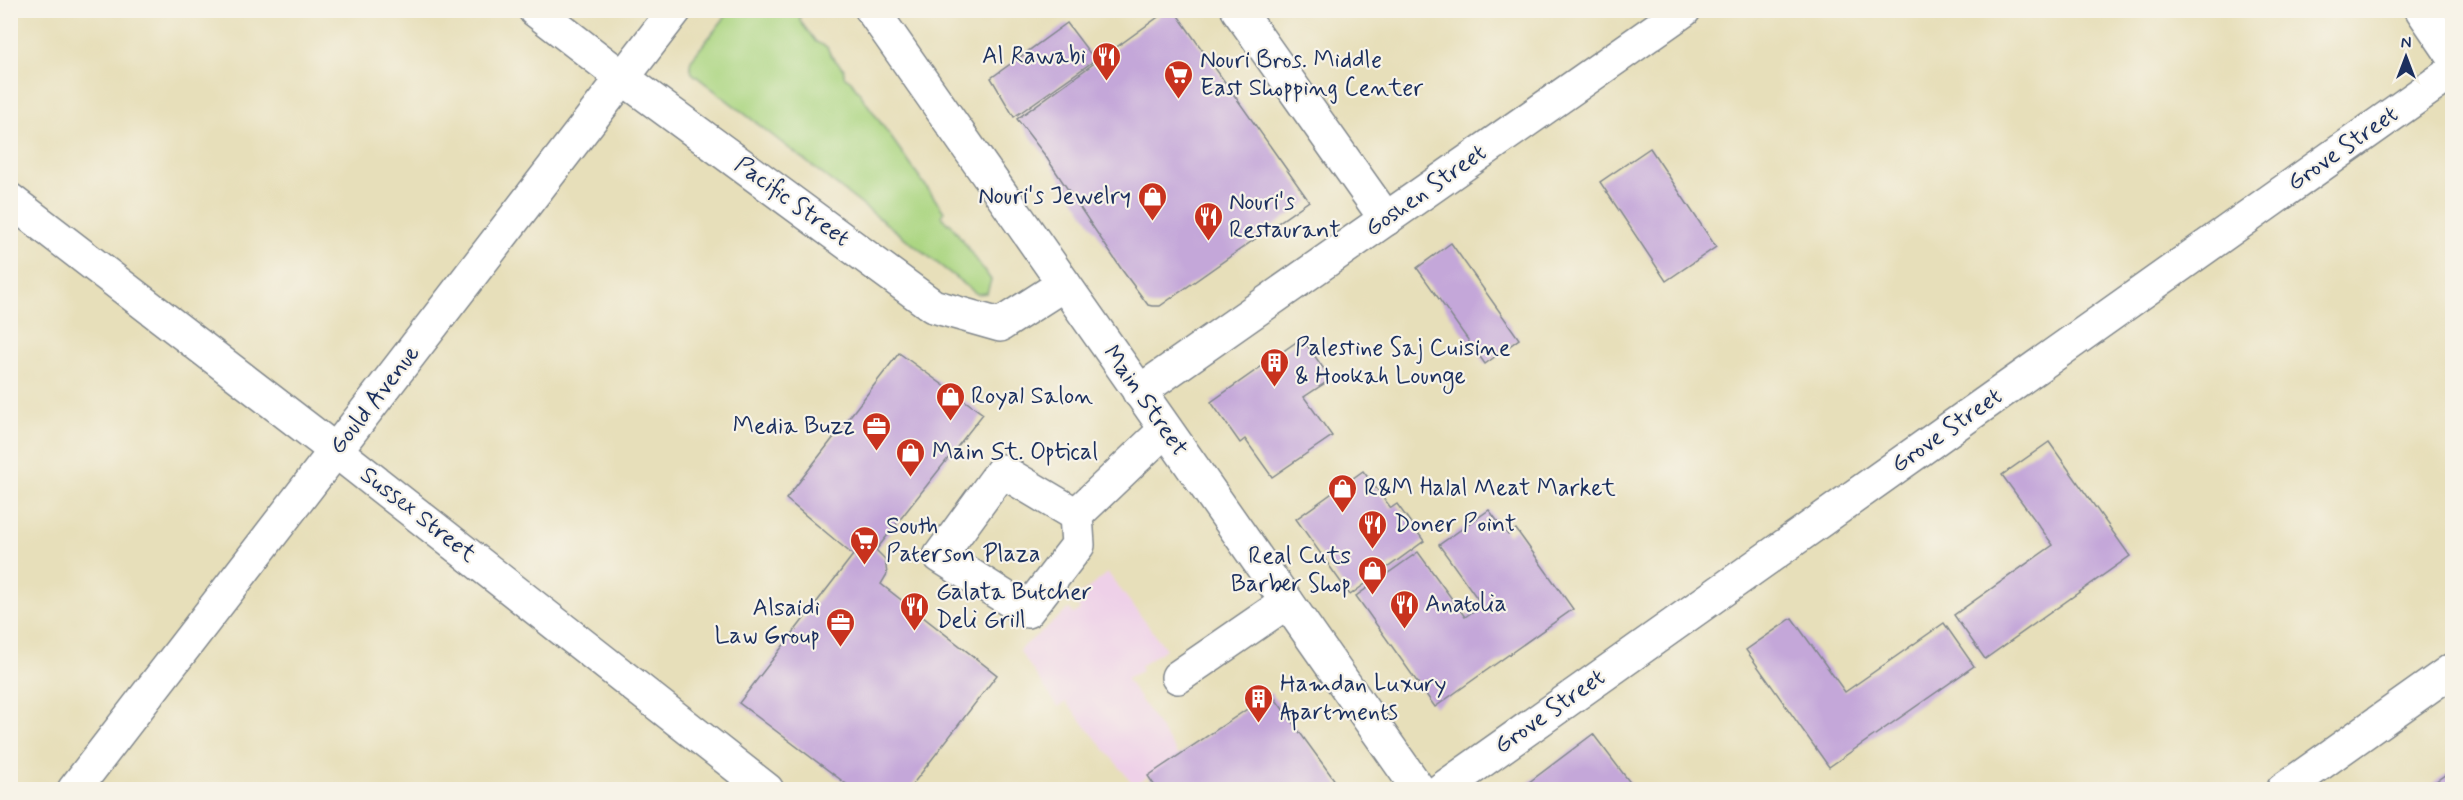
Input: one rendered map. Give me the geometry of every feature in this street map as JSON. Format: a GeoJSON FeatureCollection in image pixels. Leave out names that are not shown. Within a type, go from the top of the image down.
{"type":"FeatureCollection","features":[{"type":"Feature","properties":{"kind":"street","name":"Pacific Street"},"geometry":{"type":"LineString","coordinates":[[535,10],[623,78],[933,306],[1000,325],[1064,284]]}},
{"type":"Feature","properties":{"kind":"street","name":"Gould Avenue"},"geometry":{"type":"LineString","coordinates":[[74,789],[675,10]]}},
{"type":"Feature","properties":{"kind":"street","name":"Main Street"},"geometry":{"type":"LineString","coordinates":[[872,10],[1419,789]]}},
{"type":"Feature","properties":{"kind":"street"},"geometry":{"type":"LineString","coordinates":[[1238,10],[1386,219]]}},
{"type":"Feature","properties":{"kind":"street","name":"Goshen Street"},"geometry":{"type":"LineString","coordinates":[[1139,392],[1684,10]]}},
{"type":"Feature","properties":{"kind":"street"},"geometry":{"type":"LineString","coordinates":[[2422,10],[2452,54]]}},
{"type":"Feature","properties":{"kind":"street","name":"Grove Street"},"geometry":{"type":"LineString","coordinates":[[1441,789],[2452,72]]}},
{"type":"Feature","properties":{"kind":"street","name":"Sussex Street"},"geometry":{"type":"LineString","coordinates":[[10,200],[336,451],[767,789]]}},
{"type":"Feature","properties":{"kind":"street"},"geometry":{"type":"LineString","coordinates":[[1076,515],[1165,430]]}},
{"type":"Feature","properties":{"kind":"street"},"geometry":{"type":"LineString","coordinates":[[1002,471],[1076,515],[1078,545],[1027,611],[939,556],[1002,471]]}},
{"type":"Feature","properties":{"kind":"street"},"geometry":{"type":"LineString","coordinates":[[1178,677],[1287,602]]}},
{"type":"Feature","properties":{"kind":"street"},"geometry":{"type":"LineString","coordinates":[[2283,789],[2452,670]]}},
{"type":"Feature","properties":{"kind":"shaded area"},"geometry":{"type":"Polygon","coordinates":[[[1108,573],[1166,649],[1140,666],[1142,671],[1126,678],[1179,756],[1134,785],[1066,702],[1058,707],[1019,650],[1069,609],[1074,614],[1080,609],[1072,601],[1108,573]]]}},
{"type":"Feature","properties":{"kind":"green space"},"geometry":{"type":"Polygon","coordinates":[[[730,11],[800,11],[800,21],[816,42],[827,47],[831,56],[844,69],[844,76],[851,81],[944,212],[941,216],[948,224],[950,223],[991,280],[987,293],[977,294],[692,73],[691,60],[730,11]]]}},
{"type":"Feature","properties":{"kind":"building"},"geometry":{"type":"Polygon","coordinates":[[[1168,10],[1174,10],[1309,201],[1160,306],[1152,306],[1148,305],[1122,270],[1044,154],[1017,119],[1168,10]]]}},
{"type":"Feature","properties":{"kind":"building"},"geometry":{"type":"Polygon","coordinates":[[[1067,23],[1095,60],[1014,117],[991,78],[1067,23]]]}},
{"type":"Feature","properties":{"kind":"building"},"geometry":{"type":"Polygon","coordinates":[[[1650,148],[1716,247],[1666,281],[1600,182],[1650,148]]]}},
{"type":"Feature","properties":{"kind":"building"},"geometry":{"type":"Polygon","coordinates":[[[1451,243],[1519,339],[1485,364],[1417,268],[1451,243]]]}},
{"type":"Feature","properties":{"kind":"building","name":"Palestine Saj Cuisine & Hookah Lounge"},"geometry":{"type":"Polygon","coordinates":[[[1302,338],[1331,379],[1304,397],[1332,436],[1272,477],[1245,439],[1240,443],[1211,402],[1302,338]]]}},
{"type":"Feature","properties":{"kind":"building","name":"South Paterson Plaza"},"geometry":{"type":"Polygon","coordinates":[[[899,353],[983,414],[876,550],[885,559],[887,574],[881,584],[997,675],[909,789],[853,789],[739,703],[853,555],[786,499],[899,353]]]}},
{"type":"Feature","properties":{"kind":"building"},"geometry":{"type":"Polygon","coordinates":[[[2049,442],[2130,556],[1985,659],[1954,615],[2053,545],[2002,475],[2049,442]]]}},
{"type":"Feature","properties":{"kind":"building"},"geometry":{"type":"Polygon","coordinates":[[[1363,471],[1391,508],[1397,504],[1424,541],[1350,595],[1296,519],[1363,471]]]}},
{"type":"Feature","properties":{"kind":"building"},"geometry":{"type":"Polygon","coordinates":[[[1489,510],[1508,535],[1516,529],[1573,609],[1435,707],[1356,596],[1418,552],[1465,617],[1482,605],[1439,545],[1489,510]]]}},
{"type":"Feature","properties":{"kind":"building"},"geometry":{"type":"Polygon","coordinates":[[[1792,618],[1845,692],[1944,623],[1974,666],[1829,767],[1746,650],[1792,618]]]}},
{"type":"Feature","properties":{"kind":"building","name":"Hamdan Luxury Apartments"},"geometry":{"type":"Polygon","coordinates":[[[1271,693],[1341,789],[1157,789],[1148,776],[1271,693]]]}},
{"type":"Feature","properties":{"kind":"building"},"geometry":{"type":"Polygon","coordinates":[[[1593,734],[1635,789],[1520,789],[1593,734]]]}},
{"type":"Feature","properties":{"kind":"building"},"geometry":{"type":"Polygon","coordinates":[[[2452,770],[2452,789],[2425,789],[2452,770]]]}},
{"type":"Feature","properties":{"kind":"place","name":"Al Rawabi"},"geometry":{"type":"Point","coordinates":[1107,82]}},
{"type":"Feature","properties":{"kind":"place","name":"Nouri Bros. Middle East Shopping Center"},"geometry":{"type":"Point","coordinates":[1179,100]}},
{"type":"Feature","properties":{"kind":"place","name":"Nouri's Jewelry"},"geometry":{"type":"Point","coordinates":[1152,222]}},
{"type":"Feature","properties":{"kind":"place","name":"Nouri's Restaurant"},"geometry":{"type":"Point","coordinates":[1208,242]}},
{"type":"Feature","properties":{"kind":"place","name":"Palestine Saj Cuisine & Hookah Lounge"},"geometry":{"type":"Point","coordinates":[1274,388]}},
{"type":"Feature","properties":{"kind":"place","name":"Royal Salon"},"geometry":{"type":"Point","coordinates":[950,422]}},
{"type":"Feature","properties":{"kind":"place","name":"Media Buzz"},"geometry":{"type":"Point","coordinates":[876,452]}},
{"type":"Feature","properties":{"kind":"place","name":"Main St. Optical"},"geometry":{"type":"Point","coordinates":[911,478]}},
{"type":"Feature","properties":{"kind":"place","name":"R&M Halal Meat Market"},"geometry":{"type":"Point","coordinates":[1343,514]}},
{"type":"Feature","properties":{"kind":"place","name":"Doner Point"},"geometry":{"type":"Point","coordinates":[1373,550]}},
{"type":"Feature","properties":{"kind":"place","name":"South Paterson Plaza"},"geometry":{"type":"Point","coordinates":[865,566]}},
{"type":"Feature","properties":{"kind":"place","name":"Real Cuts Barber Shop"},"geometry":{"type":"Point","coordinates":[1372,596]}},
{"type":"Feature","properties":{"kind":"place","name":"Anatolia"},"geometry":{"type":"Point","coordinates":[1404,630]}},
{"type":"Feature","properties":{"kind":"place","name":"Galata Butcher Deli Grill"},"geometry":{"type":"Point","coordinates":[915,632]}},
{"type":"Feature","properties":{"kind":"place","name":"Alsaidi Law Group"},"geometry":{"type":"Point","coordinates":[841,648]}},
{"type":"Feature","properties":{"kind":"place","name":"Hamdan Luxury Apartments"},"geometry":{"type":"Point","coordinates":[1259,724]}}]}
